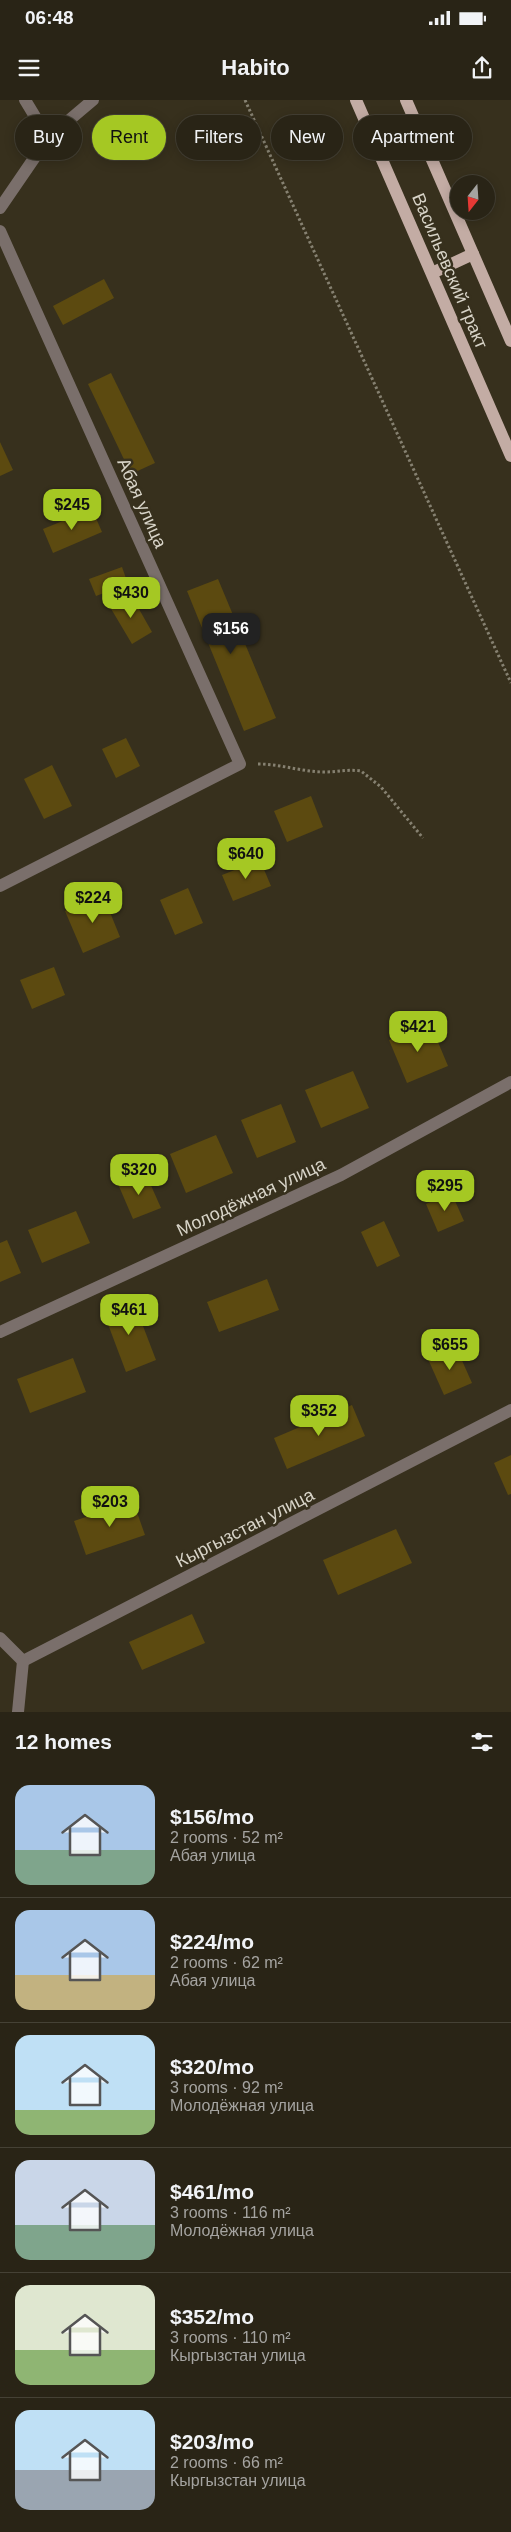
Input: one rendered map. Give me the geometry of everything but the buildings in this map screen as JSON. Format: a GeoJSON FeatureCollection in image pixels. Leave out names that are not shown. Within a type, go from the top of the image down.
{"type":"FeatureCollection","features":[{"type":"Feature","properties":{"kind":"main road","name":"Васильевский тракт"},"geometry":{"type":"LineString","coordinates":[[356,100],[511,456]]}},
{"type":"Feature","properties":{"kind":"main road","name":"Васильевский тракт"},"geometry":{"type":"LineString","coordinates":[[406,100],[511,341]]}},
{"type":"Feature","properties":{"kind":"main road"},"geometry":{"type":"LineString","coordinates":[[432,273],[473,254]]}},
{"type":"Feature","properties":{"kind":"street"},"geometry":{"type":"LineString","coordinates":[[25,100],[34,115]]}},
{"type":"Feature","properties":{"kind":"street"},"geometry":{"type":"LineString","coordinates":[[75,115],[93,100]]}},
{"type":"Feature","properties":{"kind":"street"},"geometry":{"type":"LineString","coordinates":[[0,208],[33,160]]}},
{"type":"Feature","properties":{"kind":"street","name":"Абая улица"},"geometry":{"type":"LineString","coordinates":[[0,231],[240,764]]}},
{"type":"Feature","properties":{"kind":"street"},"geometry":{"type":"LineString","coordinates":[[0,886],[240,764]]}},
{"type":"Feature","properties":{"kind":"street","name":"Молодёжная улица"},"geometry":{"type":"LineString","coordinates":[[0,1332],[341,1175],[511,1082]]}},
{"type":"Feature","properties":{"kind":"street","name":"Кыргызстан улица"},"geometry":{"type":"LineString","coordinates":[[23,1661],[511,1410]]}},
{"type":"Feature","properties":{"kind":"street"},"geometry":{"type":"LineString","coordinates":[[0,1638],[23,1661],[18,1712]]}},
{"type":"Feature","properties":{"kind":"path"},"geometry":{"type":"LineString","coordinates":[[244,100],[511,683]]}},
{"type":"Feature","properties":{"kind":"path"},"geometry":{"type":"LineString","coordinates":[[240,764],[274,764],[296,770],[325,772],[360,771],[381,787],[423,838]]}}]}
